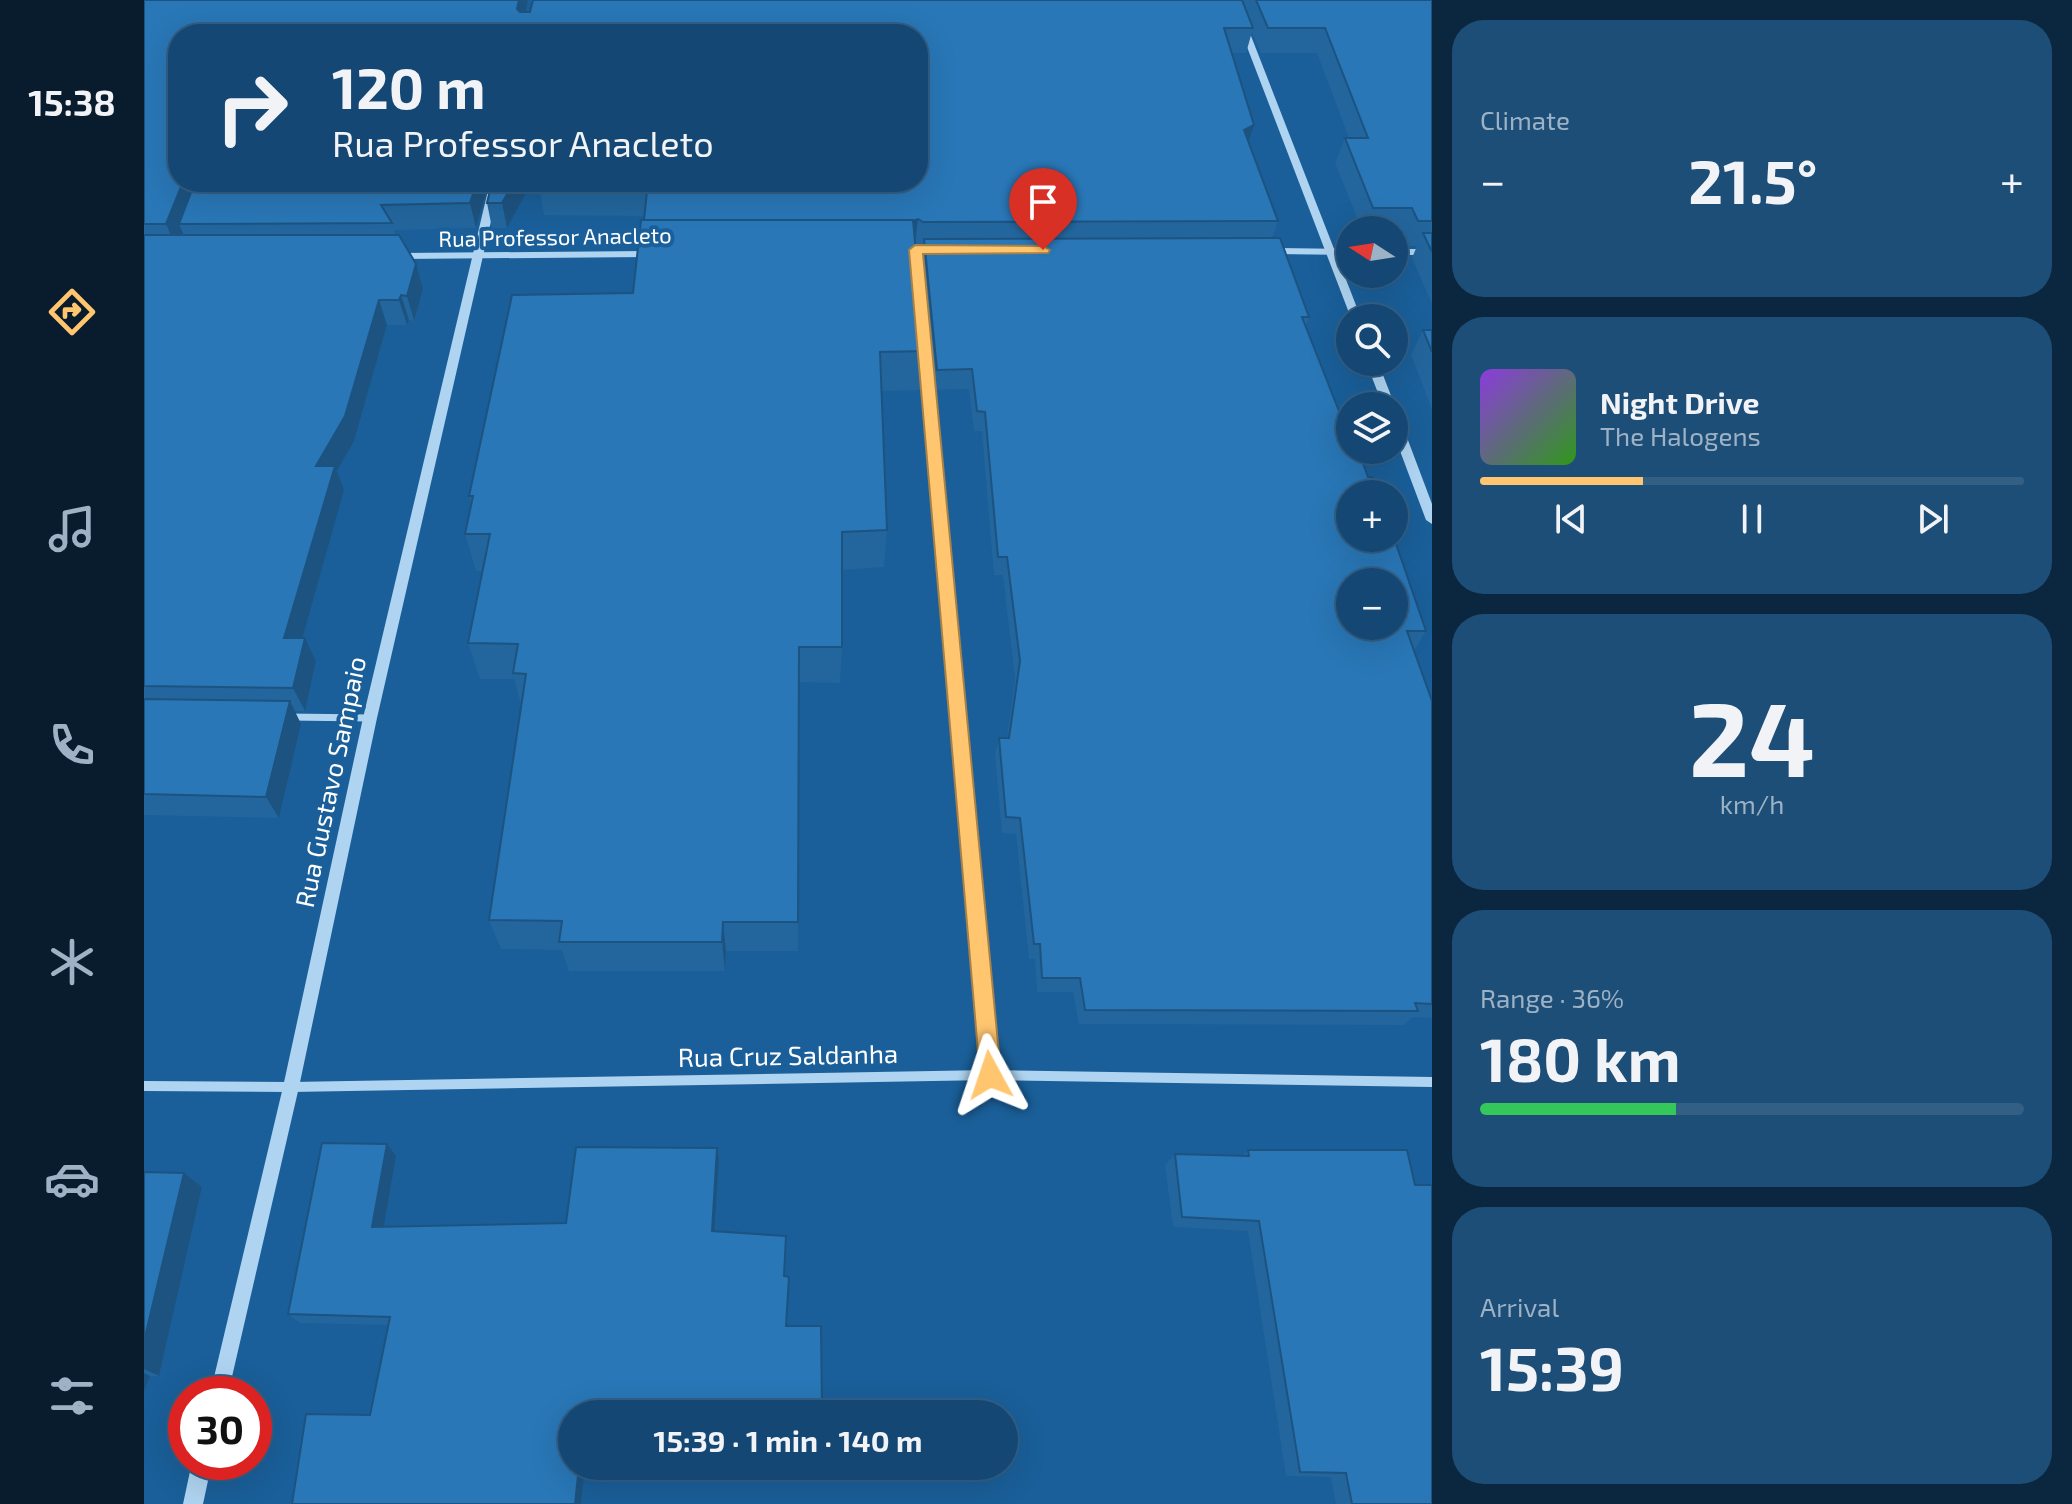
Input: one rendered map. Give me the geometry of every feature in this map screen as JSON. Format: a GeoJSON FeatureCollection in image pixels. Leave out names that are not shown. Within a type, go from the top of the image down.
{"type":"FeatureCollection","features":[{"type":"Feature","properties":{"kind":"street"},"geometry":{"type":"LineString","coordinates":[[1233,0],[1351,304]]}},
{"type":"Feature","properties":{"kind":"street","name":"Rua Gustavo Sampaio"},"geometry":{"type":"LineString","coordinates":[[223,1376],[291,1087],[370,718],[493,192]]}},
{"type":"Feature","properties":{"kind":"street"},"geometry":{"type":"LineString","coordinates":[[1267,251],[1336,251]]}},
{"type":"Feature","properties":{"kind":"street"},"geometry":{"type":"LineString","coordinates":[[1408,252],[1432,252]]}},
{"type":"Feature","properties":{"kind":"street","name":"Rua Professor Anacleto"},"geometry":{"type":"LineString","coordinates":[[385,256],[650,254]]}},
{"type":"Feature","properties":{"kind":"street"},"geometry":{"type":"LineString","coordinates":[[923,329],[990,1075]]}},
{"type":"Feature","properties":{"kind":"street"},"geometry":{"type":"LineString","coordinates":[[1408,456],[1432,520]]}},
{"type":"Feature","properties":{"kind":"street"},"geometry":{"type":"LineString","coordinates":[[280,717],[370,718]]}},
{"type":"Feature","properties":{"kind":"street","name":"Rua Cruz Saldanha"},"geometry":{"type":"LineString","coordinates":[[144,1086],[291,1087],[990,1075],[1432,1082]]}},
{"type":"Feature","properties":{"kind":"street"},"geometry":{"type":"LineString","coordinates":[[193,1504],[198,1480]]}},
{"type":"Feature","properties":{"kind":"building"},"geometry":{"type":"Polygon","coordinates":[[[144,0],[519,0],[517,9],[530,12],[533,0],[1242,0],[1253,28],[1224,28],[1254,125],[1244,130],[1278,221],[644,220],[647,192],[928,192],[928,24],[168,24],[168,192],[179,192],[166,224],[144,224],[144,0]]]}},
{"type":"Feature","properties":{"kind":"building"},"geometry":{"type":"Polygon","coordinates":[[[1256,0],[1432,0],[1432,221],[1418,221],[1412,208],[1373,208],[1345,138],[1368,138],[1325,28],[1268,28],[1256,0]]]}},
{"type":"Feature","properties":{"kind":"building"},"geometry":{"type":"Polygon","coordinates":[[[191,192],[474,192],[470,203],[381,205],[392,223],[179,224],[191,192]]]}},
{"type":"Feature","properties":{"kind":"building"},"geometry":{"type":"Polygon","coordinates":[[[490,192],[508,192],[502,203],[487,203],[490,192]]]}},
{"type":"Feature","properties":{"kind":"building"},"geometry":{"type":"Polygon","coordinates":[[[641,220],[913,220],[925,351],[880,352],[887,530],[842,532],[842,647],[799,647],[798,922],[723,922],[722,942],[559,942],[562,921],[489,920],[526,674],[513,673],[518,644],[468,643],[490,534],[465,534],[473,496],[469,496],[512,295],[633,293],[641,220]]]}},
{"type":"Feature","properties":{"kind":"building"},"geometry":{"type":"Polygon","coordinates":[[[1423,233],[1432,233],[1432,252],[1423,233]]]}},
{"type":"Feature","properties":{"kind":"building"},"geometry":{"type":"Polygon","coordinates":[[[144,235],[399,235],[416,264],[407,296],[401,295],[399,300],[379,300],[345,416],[316,466],[335,466],[284,638],[305,638],[293,688],[144,686],[144,235]]]}},
{"type":"Feature","properties":{"kind":"building"},"geometry":{"type":"Polygon","coordinates":[[[1280,238],[1309,317],[1302,317],[1336,403],[1336,464],[1363,464],[1368,477],[1373,480],[1336,480],[1336,552],[1399,552],[1404,568],[1336,568],[1336,640],[1408,640],[1408,634],[1432,701],[1432,1004],[1415,1003],[1418,1011],[1085,1010],[1080,978],[1042,978],[1040,944],[1034,944],[1020,818],[1006,817],[999,738],[1009,738],[1020,661],[1007,557],[998,557],[985,412],[977,411],[972,369],[937,370],[924,239],[1280,238]]]}},
{"type":"Feature","properties":{"kind":"building"},"geometry":{"type":"Polygon","coordinates":[[[1423,330],[1432,330],[1432,352],[1423,330]]]}},
{"type":"Feature","properties":{"kind":"building"},"geometry":{"type":"Polygon","coordinates":[[[1408,579],[1426,631],[1408,631],[1408,579]]]}},
{"type":"Feature","properties":{"kind":"building"},"geometry":{"type":"Polygon","coordinates":[[[144,699],[290,701],[266,797],[144,794],[144,699]]]}},
{"type":"Feature","properties":{"kind":"building"},"geometry":{"type":"Polygon","coordinates":[[[322,1143],[387,1144],[372,1227],[566,1223],[576,1147],[717,1148],[712,1231],[786,1236],[784,1276],[789,1277],[786,1326],[821,1326],[822,1400],[558,1400],[558,1480],[578,1480],[575,1504],[292,1504],[306,1414],[370,1415],[390,1317],[288,1314],[322,1143]]]}},
{"type":"Feature","properties":{"kind":"building"},"geometry":{"type":"Polygon","coordinates":[[[1248,1150],[1407,1150],[1415,1185],[1432,1185],[1432,1504],[1352,1504],[1346,1473],[1300,1472],[1259,1221],[1182,1217],[1175,1154],[1249,1156],[1248,1150]]]}},
{"type":"Feature","properties":{"kind":"building"},"geometry":{"type":"Polygon","coordinates":[[[144,1172],[184,1173],[144,1341],[144,1172]]]}},
{"type":"Feature","properties":{"kind":"route"},"geometry":{"type":"LineString","coordinates":[[990,1075],[915,250],[1043,250]]}}]}
